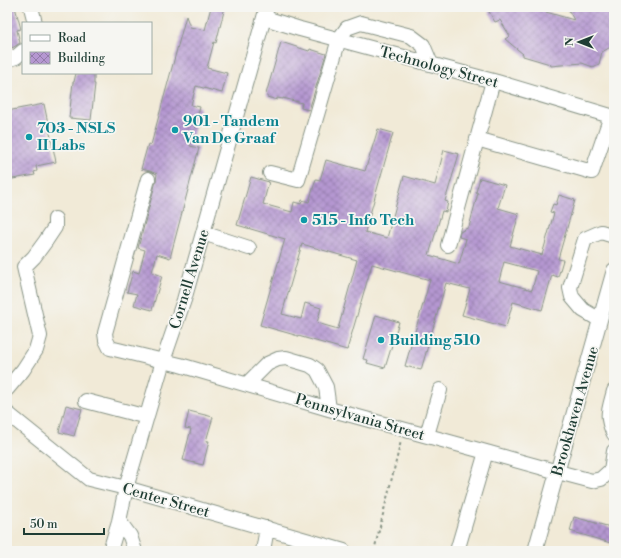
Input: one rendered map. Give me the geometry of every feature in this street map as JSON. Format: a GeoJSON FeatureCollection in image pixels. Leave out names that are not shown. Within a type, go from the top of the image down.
{"type":"FeatureCollection","features":[{"type":"Feature","properties":{"kind":"street"},"geometry":{"type":"LineString","coordinates":[[31,7],[35,22]]}},
{"type":"Feature","properties":{"kind":"street","name":"Technology Street"},"geometry":{"type":"LineString","coordinates":[[266,12],[300,29],[493,81],[612,116]]}},
{"type":"Feature","properties":{"kind":"street","name":"Cornell Avenue"},"geometry":{"type":"LineString","coordinates":[[110,551],[119,521],[126,488],[163,361],[184,300],[266,12]]}},
{"type":"Feature","properties":{"kind":"street"},"geometry":{"type":"LineString","coordinates":[[270,173],[298,180],[340,39],[348,28],[361,23],[411,36],[423,45],[431,64]]}},
{"type":"Feature","properties":{"kind":"street"},"geometry":{"type":"LineString","coordinates":[[7,60],[16,57],[22,52]]}},
{"type":"Feature","properties":{"kind":"street"},"geometry":{"type":"LineString","coordinates":[[448,245],[493,81]]}},
{"type":"Feature","properties":{"kind":"street"},"geometry":{"type":"LineString","coordinates":[[477,139],[592,172],[612,116]]}},
{"type":"Feature","properties":{"kind":"street","name":"Pennsylvania Street"},"geometry":{"type":"LineString","coordinates":[[148,179],[105,333],[106,340],[110,348],[247,384],[592,481],[601,479],[611,470],[614,451]]}},
{"type":"Feature","properties":{"kind":"street"},"geometry":{"type":"LineString","coordinates":[[7,389],[23,370],[36,350],[40,336],[24,268],[34,257],[55,227],[55,220]]}},
{"type":"Feature","properties":{"kind":"street"},"geometry":{"type":"LineString","coordinates":[[600,320],[583,310],[572,297],[570,288],[585,239],[602,232],[614,236]]}},
{"type":"Feature","properties":{"kind":"street"},"geometry":{"type":"LineString","coordinates":[[203,233],[249,248]]}},
{"type":"Feature","properties":{"kind":"street","name":"Brookhaven Avenue"},"geometry":{"type":"LineString","coordinates":[[536,551],[614,270]]}},
{"type":"Feature","properties":{"kind":"street"},"geometry":{"type":"LineString","coordinates":[[247,384],[267,364],[278,359],[286,358],[310,364],[317,370],[326,387],[329,408]]}},
{"type":"Feature","properties":{"kind":"street"},"geometry":{"type":"LineString","coordinates":[[427,435],[440,390]]}},
{"type":"Feature","properties":{"kind":"street"},"geometry":{"type":"LineString","coordinates":[[614,391],[609,410],[609,424],[614,434]]}},
{"type":"Feature","properties":{"kind":"street"},"geometry":{"type":"LineString","coordinates":[[86,401],[147,417]]}},
{"type":"Feature","properties":{"kind":"street","name":"Center Street"},"geometry":{"type":"LineString","coordinates":[[7,413],[89,479],[126,488],[344,551]]}},
{"type":"Feature","properties":{"kind":"street"},"geometry":{"type":"LineString","coordinates":[[457,551],[486,452]]}},
{"type":"Feature","properties":{"kind":"street"},"geometry":{"type":"LineString","coordinates":[[119,521],[130,536],[135,551]]}},
{"type":"Feature","properties":{"kind":"street"},"geometry":{"type":"LineString","coordinates":[[262,551],[267,528]]}},
{"type":"Feature","properties":{"kind":"path"},"geometry":{"type":"LineString","coordinates":[[374,551],[404,429]]}},
{"type":"Feature","properties":{"kind":"building"},"geometry":{"type":"Polygon","coordinates":[[[7,7],[15,7],[21,29],[17,30],[20,43],[7,49],[7,7]]]}},
{"type":"Feature","properties":{"kind":"building","name":"901 - Tandem Van De Graaf"},"geometry":{"type":"Polygon","coordinates":[[[211,7],[225,7],[216,43],[214,42],[207,68],[227,73],[222,93],[196,86],[191,105],[200,107],[190,146],[199,148],[170,258],[157,254],[152,272],[162,276],[152,310],[134,305],[137,294],[127,292],[133,271],[139,273],[145,250],[138,248],[157,174],[141,169],[148,144],[151,145],[186,16],[190,27],[205,30],[211,7]]]}},
{"type":"Feature","properties":{"kind":"building"},"geometry":{"type":"Polygon","coordinates":[[[493,7],[540,7],[546,12],[574,20],[567,7],[614,7],[614,45],[602,52],[599,64],[593,67],[582,63],[551,66],[550,64],[523,56],[523,54],[505,39],[510,36],[500,20],[495,22],[488,10],[493,7]]]}},
{"type":"Feature","properties":{"kind":"building"},"geometry":{"type":"Polygon","coordinates":[[[281,42],[309,51],[310,49],[326,54],[309,110],[301,108],[302,103],[283,98],[277,98],[277,100],[267,97],[266,94],[281,42]]]}},
{"type":"Feature","properties":{"kind":"building"},"geometry":{"type":"Polygon","coordinates":[[[76,74],[94,74],[95,84],[91,120],[69,118],[76,74]]]}},
{"type":"Feature","properties":{"kind":"building","name":"703 - NSLS II Labs"},"geometry":{"type":"Polygon","coordinates":[[[44,104],[56,162],[36,166],[37,171],[34,172],[35,175],[7,180],[7,111],[44,104]]]}},
{"type":"Feature","properties":{"kind":"building","name":"515 - Info Tech"},"geometry":{"type":"Polygon","coordinates":[[[378,129],[393,133],[365,232],[387,238],[404,176],[435,185],[444,150],[459,154],[445,201],[448,202],[446,212],[442,211],[429,255],[459,264],[466,239],[459,237],[460,232],[469,227],[478,193],[476,192],[480,178],[505,185],[498,208],[519,214],[510,246],[542,255],[554,213],[550,212],[553,204],[556,205],[559,195],[575,200],[558,259],[563,260],[558,277],[552,275],[542,310],[513,302],[506,327],[462,315],[470,289],[446,283],[421,370],[405,366],[430,280],[372,264],[347,350],[260,325],[285,239],[237,225],[251,177],[269,182],[263,204],[292,212],[294,202],[301,204],[302,200],[309,202],[316,179],[320,180],[326,160],[365,171],[378,129]],[[302,244],[282,314],[301,319],[305,303],[321,308],[317,323],[338,329],[357,260],[302,244]],[[504,262],[499,281],[532,290],[537,271],[504,262]]]}},
{"type":"Feature","properties":{"kind":"building","name":"Building 510"},"geometry":{"type":"Polygon","coordinates":[[[376,315],[399,322],[385,368],[367,363],[368,360],[363,359],[376,315]]]}},
{"type":"Feature","properties":{"kind":"building"},"geometry":{"type":"Polygon","coordinates":[[[66,405],[82,409],[74,436],[59,432],[66,405]]]}},
{"type":"Feature","properties":{"kind":"building"},"geometry":{"type":"Polygon","coordinates":[[[189,411],[213,417],[206,441],[209,441],[203,465],[183,460],[191,429],[185,428],[189,411]]]}},
{"type":"Feature","properties":{"kind":"building"},"geometry":{"type":"Polygon","coordinates":[[[574,517],[614,528],[614,544],[570,531],[574,517]]]}},
{"type":"Feature","properties":{"kind":"place","name":"901 - Tandem Van De Graaf"},"geometry":{"type":"Point","coordinates":[175,130]}},
{"type":"Feature","properties":{"kind":"place","name":"703 - NSLS II Labs"},"geometry":{"type":"Point","coordinates":[29,137]}},
{"type":"Feature","properties":{"kind":"place","name":"515 - Info Tech"},"geometry":{"type":"Point","coordinates":[304,220]}},
{"type":"Feature","properties":{"kind":"place","name":"Building 510"},"geometry":{"type":"Point","coordinates":[381,340]}}]}
